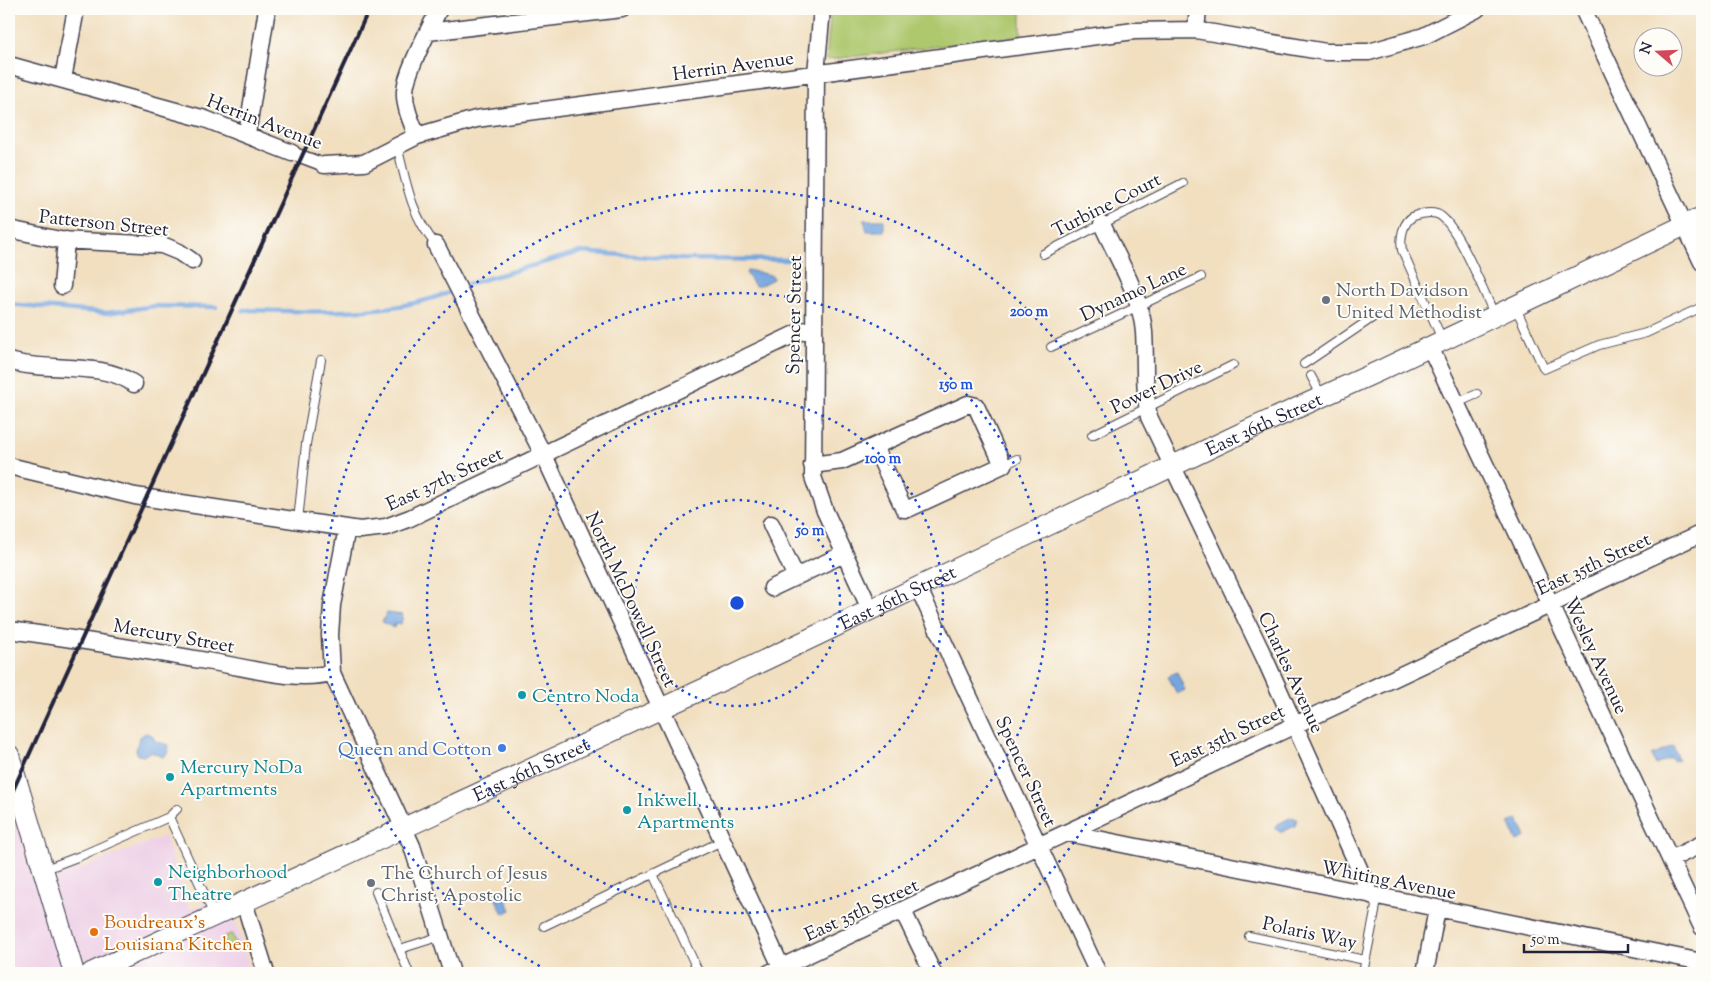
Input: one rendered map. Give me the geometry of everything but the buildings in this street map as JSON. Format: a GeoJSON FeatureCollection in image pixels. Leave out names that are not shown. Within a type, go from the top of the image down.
{"type":"FeatureCollection","features":[{"type":"Feature","properties":{"kind":"street"},"geometry":{"type":"LineString","coordinates":[[63,78],[76,9]]}},
{"type":"Feature","properties":{"kind":"street"},"geometry":{"type":"LineString","coordinates":[[247,134],[268,9]]}},
{"type":"Feature","properties":{"kind":"street"},"geometry":{"type":"LineString","coordinates":[[417,136],[406,106],[405,89],[410,73],[439,9]]}},
{"type":"Feature","properties":{"kind":"street"},"geometry":{"type":"LineString","coordinates":[[428,32],[622,9]]}},
{"type":"Feature","properties":{"kind":"street","name":"Spencer Street"},"geometry":{"type":"LineString","coordinates":[[822,9],[816,73],[812,465],[815,488],[870,610]]}},
{"type":"Feature","properties":{"kind":"street"},"geometry":{"type":"LineString","coordinates":[[1196,30],[1198,9]]}},
{"type":"Feature","properties":{"kind":"street","name":"Herrin Avenue"},"geometry":{"type":"LineString","coordinates":[[9,65],[152,103],[247,134],[324,165],[364,163],[417,136],[476,119],[1134,31],[1196,30],[1326,52],[1369,52],[1424,36],[1477,9]]}},
{"type":"Feature","properties":{"kind":"street"},"geometry":{"type":"LineString","coordinates":[[1583,9],[1694,221],[1702,262]]}},
{"type":"Feature","properties":{"kind":"street","name":"East 36th Street"},"geometry":{"type":"LineString","coordinates":[[91,973],[405,829],[1437,344],[1694,221]]}},
{"type":"Feature","properties":{"kind":"street","name":"Charles Avenue"},"geometry":{"type":"LineString","coordinates":[[1102,224],[1139,306],[1144,332],[1144,379],[1149,417],[1174,466],[1295,725],[1371,895]]}},
{"type":"Feature","properties":{"kind":"street","name":"Patterson Street"},"geometry":{"type":"LineString","coordinates":[[9,229],[66,240],[162,245],[174,249],[192,261]]}},
{"type":"Feature","properties":{"kind":"street"},"geometry":{"type":"LineString","coordinates":[[62,286],[66,240]]}},
{"type":"Feature","properties":{"kind":"street","name":"North McDowell Street"},"geometry":{"type":"LineString","coordinates":[[436,245],[542,454],[662,708],[724,840],[778,971]]}},
{"type":"Feature","properties":{"kind":"street","name":"East 37th Street"},"geometry":{"type":"LineString","coordinates":[[9,466],[135,496],[369,530],[395,524],[812,328]]}},
{"type":"Feature","properties":{"kind":"street","name":"Wesley Avenue"},"geometry":{"type":"LineString","coordinates":[[1437,344],[1456,404],[1702,927]]}},
{"type":"Feature","properties":{"kind":"street"},"geometry":{"type":"LineString","coordinates":[[9,361],[30,365],[113,373],[134,384]]}},
{"type":"Feature","properties":{"kind":"street"},"geometry":{"type":"LineString","coordinates":[[812,465],[842,461],[968,404],[976,406],[1010,462],[908,509],[904,508],[875,447]]}},
{"type":"Feature","properties":{"kind":"street"},"geometry":{"type":"LineString","coordinates":[[771,524],[796,577]]}},
{"type":"Feature","properties":{"kind":"street"},"geometry":{"type":"LineString","coordinates":[[347,528],[332,605],[330,635],[332,673],[405,829],[452,973]]}},
{"type":"Feature","properties":{"kind":"street","name":"East 35th Street"},"geometry":{"type":"LineString","coordinates":[[778,971],[1702,534]]}},
{"type":"Feature","properties":{"kind":"street"},"geometry":{"type":"LineString","coordinates":[[772,588],[844,554]]}},
{"type":"Feature","properties":{"kind":"street","name":"Spencer Street"},"geometry":{"type":"LineString","coordinates":[[918,587],[1098,973]]}},
{"type":"Feature","properties":{"kind":"street","name":"Mercury Street"},"geometry":{"type":"LineString","coordinates":[[9,630],[81,639],[274,673],[316,677],[332,673]]}},
{"type":"Feature","properties":{"kind":"street"},"geometry":{"type":"LineString","coordinates":[[9,755],[74,973]]}},
{"type":"Feature","properties":{"kind":"street","name":"Whiting Avenue"},"geometry":{"type":"LineString","coordinates":[[1068,833],[1702,962]]}},
{"type":"Feature","properties":{"kind":"street"},"geometry":{"type":"LineString","coordinates":[[1671,859],[1702,844]]}},
{"type":"Feature","properties":{"kind":"street"},"geometry":{"type":"LineString","coordinates":[[244,902],[266,973]]}},
{"type":"Feature","properties":{"kind":"street"},"geometry":{"type":"LineString","coordinates":[[1425,973],[1437,909]]}},
{"type":"Feature","properties":{"kind":"street"},"geometry":{"type":"LineString","coordinates":[[902,911],[933,973]]}},
{"type":"Feature","properties":{"kind":"lane"},"geometry":{"type":"LineString","coordinates":[[397,145],[409,195],[422,229],[436,245]]}},
{"type":"Feature","properties":{"kind":"lane","name":"Turbine Court"},"geometry":{"type":"LineString","coordinates":[[1042,254],[1183,183]]}},
{"type":"Feature","properties":{"kind":"lane"},"geometry":{"type":"LineString","coordinates":[[1437,344],[1402,250],[1402,233],[1412,217],[1430,213],[1438,214],[1454,228],[1495,316]]}},
{"type":"Feature","properties":{"kind":"lane","name":"Dynamo Lane"},"geometry":{"type":"LineString","coordinates":[[1051,347],[1200,277]]}},
{"type":"Feature","properties":{"kind":"lane"},"geometry":{"type":"LineString","coordinates":[[1515,306],[1544,369],[1599,345],[1646,333],[1702,306]]}},
{"type":"Feature","properties":{"kind":"lane"},"geometry":{"type":"LineString","coordinates":[[1304,364],[1375,316]]}},
{"type":"Feature","properties":{"kind":"lane"},"geometry":{"type":"LineString","coordinates":[[298,521],[306,444],[321,360]]}},
{"type":"Feature","properties":{"kind":"lane","name":"Power Drive"},"geometry":{"type":"LineString","coordinates":[[1092,436],[1233,365]]}},
{"type":"Feature","properties":{"kind":"lane"},"geometry":{"type":"LineString","coordinates":[[1310,376],[1322,397]]}},
{"type":"Feature","properties":{"kind":"lane"},"geometry":{"type":"LineString","coordinates":[[1456,404],[1477,394]]}},
{"type":"Feature","properties":{"kind":"lane"},"geometry":{"type":"LineString","coordinates":[[44,870],[80,856],[168,816],[178,809]]}},
{"type":"Feature","properties":{"kind":"lane"},"geometry":{"type":"LineString","coordinates":[[168,816],[214,916]]}},
{"type":"Feature","properties":{"kind":"lane"},"geometry":{"type":"LineString","coordinates":[[544,926],[724,840]]}},
{"type":"Feature","properties":{"kind":"lane"},"geometry":{"type":"LineString","coordinates":[[652,874],[699,973]]}},
{"type":"Feature","properties":{"kind":"lane"},"geometry":{"type":"LineString","coordinates":[[376,892],[409,973]]}},
{"type":"Feature","properties":{"kind":"lane"},"geometry":{"type":"LineString","coordinates":[[1363,973],[1376,905],[1371,895]]}},
{"type":"Feature","properties":{"kind":"lane"},"geometry":{"type":"LineString","coordinates":[[400,949],[441,936]]}},
{"type":"Feature","properties":{"kind":"lane","name":"Polaris Way"},"geometry":{"type":"LineString","coordinates":[[1249,936],[1365,960]]}},
{"type":"Feature","properties":{"kind":"shaded area"},"geometry":{"type":"Polygon","coordinates":[[[13,806],[35,886],[165,836],[190,909],[228,896],[251,973],[9,973],[9,814],[13,806]]]}},
{"type":"Feature","properties":{"kind":"green space"},"geometry":{"type":"Polygon","coordinates":[[[831,9],[1021,9],[1021,36],[826,60],[831,9]]]}},
{"type":"Feature","properties":{"kind":"green space"},"geometry":{"type":"Polygon","coordinates":[[[232,933],[237,947],[225,946],[222,938],[232,933]]]}},
{"type":"Feature","properties":{"kind":"water"},"geometry":{"type":"Polygon","coordinates":[[[864,220],[884,220],[884,231],[867,231],[864,220]]]}},
{"type":"Feature","properties":{"kind":"water"},"geometry":{"type":"Polygon","coordinates":[[[748,270],[770,275],[773,279],[755,286],[746,273],[748,270]]]}},
{"type":"Feature","properties":{"kind":"water"},"geometry":{"type":"Polygon","coordinates":[[[387,613],[403,615],[401,624],[395,623],[394,628],[382,622],[387,613]]]}},
{"type":"Feature","properties":{"kind":"water"},"geometry":{"type":"Polygon","coordinates":[[[1177,672],[1185,690],[1177,694],[1168,676],[1177,672]]]}},
{"type":"Feature","properties":{"kind":"water"},"geometry":{"type":"Polygon","coordinates":[[[146,733],[152,735],[155,741],[168,745],[168,753],[163,757],[151,752],[143,756],[138,755],[136,750],[139,737],[146,733]]]}},
{"type":"Feature","properties":{"kind":"water"},"geometry":{"type":"Polygon","coordinates":[[[1673,746],[1678,759],[1673,761],[1671,758],[1656,765],[1652,756],[1673,746]]]}},
{"type":"Feature","properties":{"kind":"water"},"geometry":{"type":"Polygon","coordinates":[[[1292,817],[1297,819],[1295,826],[1282,832],[1275,829],[1276,825],[1292,817]]]}},
{"type":"Feature","properties":{"kind":"water"},"geometry":{"type":"Polygon","coordinates":[[[1518,819],[1526,837],[1517,841],[1509,823],[1518,819]]]}},
{"type":"Feature","properties":{"kind":"water"},"geometry":{"type":"Polygon","coordinates":[[[502,889],[511,910],[503,914],[493,893],[502,889]]]}},
{"type":"Feature","properties":{"kind":"waterway"},"geometry":{"type":"LineString","coordinates":[[468,284],[580,252],[679,259],[796,260]]}},
{"type":"Feature","properties":{"kind":"waterway"},"geometry":{"type":"LineString","coordinates":[[243,310],[323,312],[376,309],[428,300],[453,291]]}},
{"type":"Feature","properties":{"kind":"waterway"},"geometry":{"type":"LineString","coordinates":[[9,304],[107,313],[154,306],[216,307]]}},
{"type":"Feature","properties":{"kind":"railway"},"geometry":{"type":"LineString","coordinates":[[9,799],[369,9]]}},
{"type":"Feature","properties":{"kind":"place","name":"North Davidson United Methodist"},"geometry":{"type":"Point","coordinates":[1326,300]}},
{"type":"Feature","properties":{"kind":"place","name":"Centro Noda"},"geometry":{"type":"Point","coordinates":[522,695]}},
{"type":"Feature","properties":{"kind":"place","name":"Queen and Cotton"},"geometry":{"type":"Point","coordinates":[502,748]}},
{"type":"Feature","properties":{"kind":"place","name":"Mercury NoDa Apartments"},"geometry":{"type":"Point","coordinates":[170,777]}},
{"type":"Feature","properties":{"kind":"place","name":"Inkwell Apartments"},"geometry":{"type":"Point","coordinates":[627,810]}},
{"type":"Feature","properties":{"kind":"place","name":"Neighborhood Theatre"},"geometry":{"type":"Point","coordinates":[158,882]}},
{"type":"Feature","properties":{"kind":"place","name":"The Church of Jesus Christ, Apostolic"},"geometry":{"type":"Point","coordinates":[371,883]}},
{"type":"Feature","properties":{"kind":"place","name":"Boudreaux’s Louisiana Kitchen"},"geometry":{"type":"Point","coordinates":[94,932]}}]}
